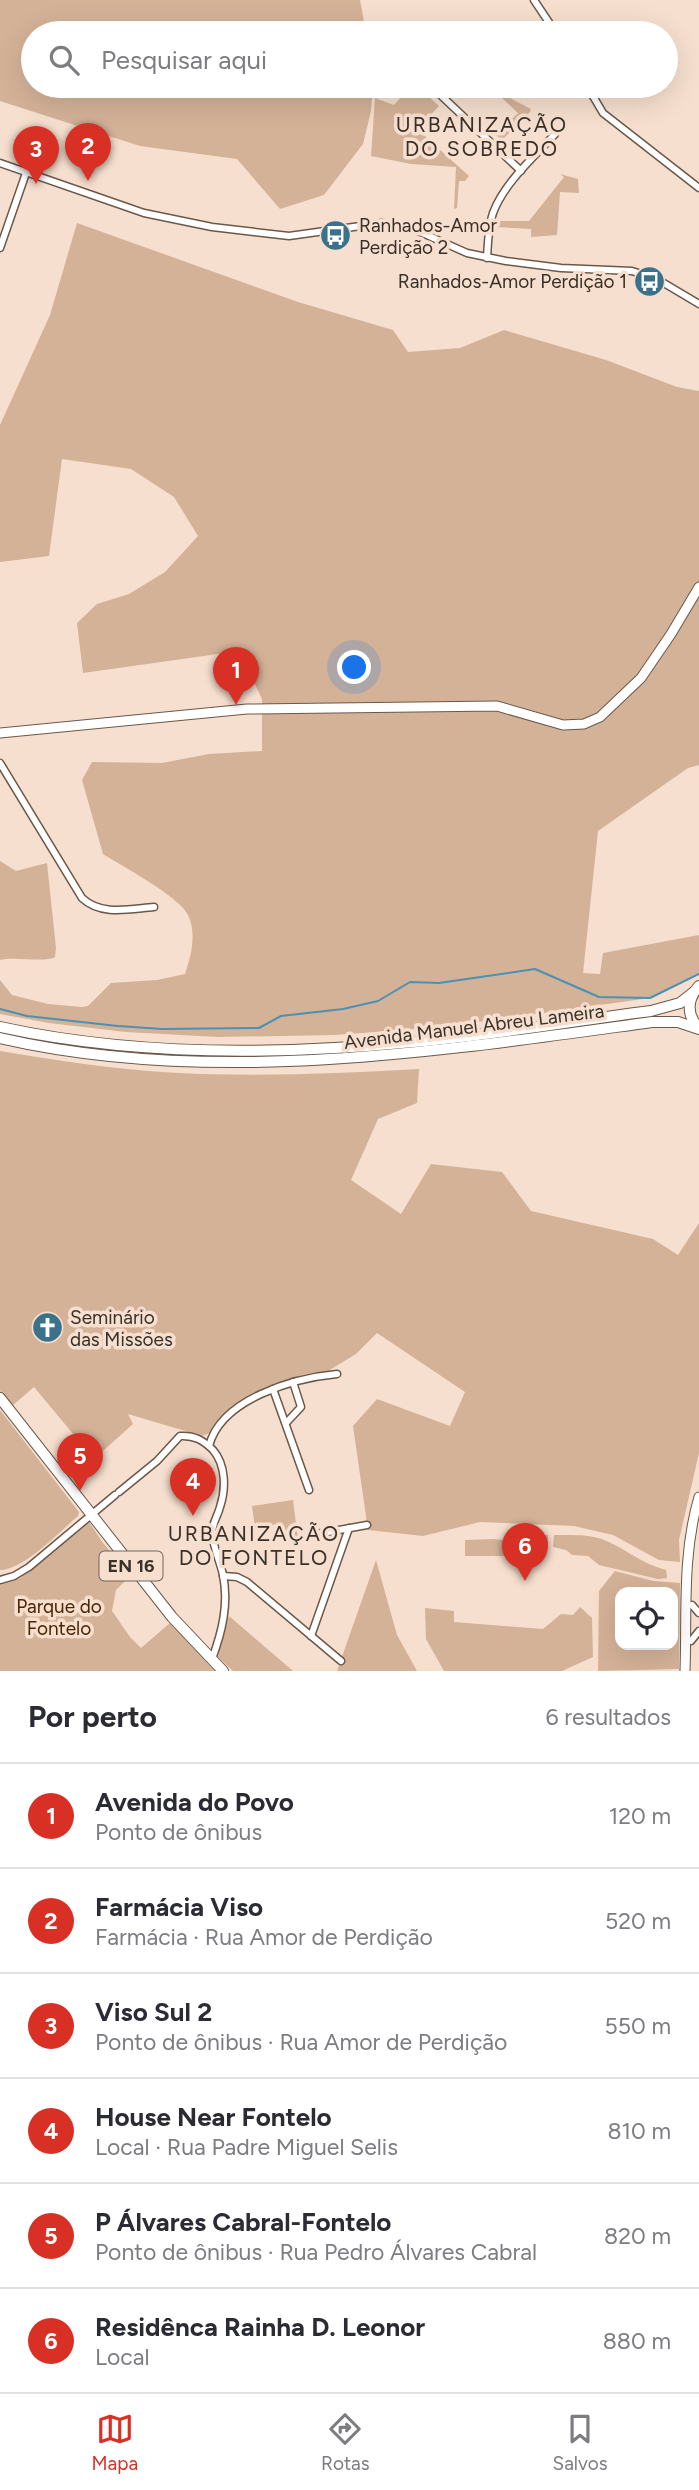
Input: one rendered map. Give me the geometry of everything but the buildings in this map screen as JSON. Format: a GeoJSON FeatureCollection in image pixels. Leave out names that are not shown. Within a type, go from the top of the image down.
{"type":"FeatureCollection","features":[{"type":"Feature","properties":{"kind":"main road","name":"Avenida Manuel Abreu Lameira"},"geometry":{"type":"LineString","coordinates":[[0,1027],[81,1040],[166,1047],[239,1050],[352,1047],[416,1042],[651,1011],[680,1003],[696,989]]}},
{"type":"Feature","properties":{"kind":"main road"},"geometry":{"type":"LineString","coordinates":[[696,989],[690,1001],[690,1011],[699,1028]]}},
{"type":"Feature","properties":{"kind":"main road","name":"Avenida Manuel Abreu Lameira"},"geometry":{"type":"LineString","coordinates":[[0,1038],[76,1051],[149,1059],[262,1062],[447,1050],[652,1022],[678,1022],[699,1028]]}},
{"type":"Feature","properties":{"kind":"main road","name":"EN 16"},"geometry":{"type":"LineString","coordinates":[[0,1400],[175,1620],[223,1671]]}},
{"type":"Feature","properties":{"kind":"street"},"geometry":{"type":"LineString","coordinates":[[534,0],[548,21]]}},
{"type":"Feature","properties":{"kind":"street"},"geometry":{"type":"LineString","coordinates":[[444,98],[521,171]]}},
{"type":"Feature","properties":{"kind":"street"},"geometry":{"type":"LineString","coordinates":[[594,98],[603,113],[699,188]]}},
{"type":"Feature","properties":{"kind":"street"},"geometry":{"type":"LineString","coordinates":[[486,258],[493,213],[500,198],[555,134]]}},
{"type":"Feature","properties":{"kind":"street"},"geometry":{"type":"LineString","coordinates":[[0,163],[144,213],[212,228],[289,236],[382,223],[409,227],[467,253],[486,258],[561,268],[632,271],[657,279],[699,303]]}},
{"type":"Feature","properties":{"kind":"street"},"geometry":{"type":"LineString","coordinates":[[0,248],[26,173]]}},
{"type":"Feature","properties":{"kind":"street"},"geometry":{"type":"LineString","coordinates":[[0,733],[247,709],[497,706],[563,725],[584,724],[600,717],[641,678],[699,587]]}},
{"type":"Feature","properties":{"kind":"street"},"geometry":{"type":"LineString","coordinates":[[0,763],[82,898],[96,907],[107,909],[154,907]]}},
{"type":"Feature","properties":{"kind":"street"},"geometry":{"type":"LineString","coordinates":[[209,1446],[213,1434],[233,1410],[253,1398],[312,1376],[337,1374]]}},
{"type":"Feature","properties":{"kind":"street"},"geometry":{"type":"LineString","coordinates":[[286,1423],[301,1407],[293,1382]]}},
{"type":"Feature","properties":{"kind":"street"},"geometry":{"type":"LineString","coordinates":[[273,1390],[309,1490]]}},
{"type":"Feature","properties":{"kind":"street"},"geometry":{"type":"LineString","coordinates":[[0,1580],[29,1567],[157,1461],[180,1436],[197,1438],[216,1454],[223,1475],[223,1496],[212,1533],[223,1576],[224,1621],[212,1660]]}},
{"type":"Feature","properties":{"kind":"street"},"geometry":{"type":"LineString","coordinates":[[686,1670],[687,1549],[699,1497]]}},
{"type":"Feature","properties":{"kind":"street"},"geometry":{"type":"LineString","coordinates":[[695,1639],[692,1605],[693,1546],[699,1516]]}},
{"type":"Feature","properties":{"kind":"street"},"geometry":{"type":"LineString","coordinates":[[311,1535],[368,1525]]}},
{"type":"Feature","properties":{"kind":"street"},"geometry":{"type":"LineString","coordinates":[[311,1636],[349,1528]]}},
{"type":"Feature","properties":{"kind":"street"},"geometry":{"type":"LineString","coordinates":[[223,1576],[243,1579],[341,1661]]}},
{"type":"Feature","properties":{"kind":"street"},"geometry":{"type":"LineString","coordinates":[[692,1605],[699,1613]]}},
{"type":"Feature","properties":{"kind":"street"},"geometry":{"type":"LineString","coordinates":[[686,1670],[699,1631]]}},
{"type":"Feature","properties":{"kind":"green space"},"geometry":{"type":"Polygon","coordinates":[[[0,0],[360,0],[364,21],[21,21],[21,98],[372,98],[363,144],[324,195],[280,209],[237,159],[140,146],[0,101],[0,0]]]}},
{"type":"Feature","properties":{"kind":"green space"},"geometry":{"type":"Polygon","coordinates":[[[375,98],[394,105],[400,98],[430,98],[439,106],[417,129],[469,176],[465,181],[459,181],[457,208],[454,209],[456,167],[411,164],[371,156],[375,98]]]}},
{"type":"Feature","properties":{"kind":"green space"},"geometry":{"type":"Polygon","coordinates":[[[502,98],[510,98],[531,109],[502,140],[496,135],[518,113],[502,98]]]}},
{"type":"Feature","properties":{"kind":"green space"},"geometry":{"type":"Polygon","coordinates":[[[560,174],[578,179],[579,193],[560,192],[557,235],[531,237],[531,229],[497,227],[499,221],[529,221],[564,177],[560,174]]]}},
{"type":"Feature","properties":{"kind":"green space"},"geometry":{"type":"Polygon","coordinates":[[[77,223],[298,302],[393,330],[408,352],[460,348],[504,330],[606,360],[677,387],[699,391],[699,765],[688,768],[598,831],[583,973],[600,974],[603,953],[699,935],[699,974],[650,998],[443,1027],[335,1035],[218,1037],[126,1032],[0,1014],[0,980],[12,995],[48,1004],[82,1007],[88,1006],[111,983],[157,980],[185,974],[193,937],[188,915],[163,891],[103,854],[82,780],[92,762],[162,763],[209,754],[262,751],[262,699],[239,651],[83,673],[77,623],[97,604],[129,594],[165,572],[198,536],[174,497],[131,469],[62,459],[49,556],[0,562],[0,425],[50,315],[77,223]]]}},
{"type":"Feature","properties":{"kind":"green space"},"geometry":{"type":"Polygon","coordinates":[[[0,861],[16,871],[47,863],[55,957],[0,960],[0,861]]]}},
{"type":"Feature","properties":{"kind":"green space"},"geometry":{"type":"Polygon","coordinates":[[[0,1051],[111,1067],[182,1073],[283,1074],[419,1069],[417,1103],[378,1119],[351,1180],[401,1214],[431,1164],[502,1172],[531,1211],[653,1239],[678,1255],[699,1223],[699,1453],[679,1540],[680,1562],[659,1560],[613,1535],[574,1526],[480,1522],[423,1536],[368,1530],[353,1426],[377,1399],[450,1426],[465,1392],[377,1333],[356,1354],[328,1371],[302,1375],[252,1395],[229,1409],[210,1433],[202,1436],[128,1414],[133,1424],[94,1459],[34,1387],[12,1406],[0,1391],[0,1051]]]}},
{"type":"Feature","properties":{"kind":"green space"},"geometry":{"type":"Polygon","coordinates":[[[0,1410],[79,1512],[78,1516],[30,1557],[20,1564],[0,1570],[0,1410]]]}},
{"type":"Feature","properties":{"kind":"green space"},"geometry":{"type":"Polygon","coordinates":[[[293,1500],[298,1539],[279,1532],[278,1524],[255,1528],[252,1506],[293,1500]]]}},
{"type":"Feature","properties":{"kind":"green space","name":"Parque do Fontelo"},"geometry":{"type":"Polygon","coordinates":[[[89,1522],[131,1575],[116,1590],[112,1611],[130,1637],[141,1648],[170,1623],[214,1671],[0,1671],[0,1583],[20,1578],[89,1522]]]}},
{"type":"Feature","properties":{"kind":"green space"},"geometry":{"type":"Polygon","coordinates":[[[514,1535],[548,1535],[548,1545],[514,1545],[514,1535]]]}},
{"type":"Feature","properties":{"kind":"green space"},"geometry":{"type":"Polygon","coordinates":[[[554,1535],[602,1539],[666,1570],[667,1578],[658,1579],[599,1565],[588,1556],[572,1555],[566,1550],[553,1547],[554,1535]]]}},
{"type":"Feature","properties":{"kind":"green space"},"geometry":{"type":"Polygon","coordinates":[[[465,1540],[505,1540],[506,1556],[465,1556],[465,1540]]]}},
{"type":"Feature","properties":{"kind":"green space"},"geometry":{"type":"Polygon","coordinates":[[[376,1560],[397,1635],[417,1671],[337,1671],[376,1560]]]}},
{"type":"Feature","properties":{"kind":"green space"},"geometry":{"type":"Polygon","coordinates":[[[615,1571],[653,1581],[680,1583],[679,1669],[598,1671],[599,1591],[615,1571]]]}},
{"type":"Feature","properties":{"kind":"green space"},"geometry":{"type":"Polygon","coordinates":[[[580,1607],[592,1618],[593,1657],[562,1671],[444,1671],[426,1639],[425,1608],[454,1611],[454,1622],[543,1629],[561,1614],[573,1615],[580,1607]]]}},
{"type":"Feature","properties":{"kind":"green space"},"geometry":{"type":"Polygon","coordinates":[[[229,1616],[293,1671],[233,1671],[218,1657],[229,1616]]]}},
{"type":"Feature","properties":{"kind":"waterway"},"geometry":{"type":"LineString","coordinates":[[0,1009],[27,1016],[118,1026],[162,1029],[259,1028],[281,1016],[343,1009],[378,1001],[410,982],[439,983],[535,969],[599,997],[650,998],[699,974]]}},
{"type":"Feature","properties":{"kind":"place","name":"Farmácia Viso"},"geometry":{"type":"Point","coordinates":[88,181]}},
{"type":"Feature","properties":{"kind":"place","name":"Viso Sul 2"},"geometry":{"type":"Point","coordinates":[36,184]}},
{"type":"Feature","properties":{"kind":"place","name":"Ranhados-Amor Perdição 2"},"geometry":{"type":"Point","coordinates":[336,236]}},
{"type":"Feature","properties":{"kind":"place","name":"Ranhados-Amor Perdição 1"},"geometry":{"type":"Point","coordinates":[650,281]}},
{"type":"Feature","properties":{"kind":"place","name":"Avenida do Povo"},"geometry":{"type":"Point","coordinates":[236,705]}},
{"type":"Feature","properties":{"kind":"place","name":"Seminário das Missões"},"geometry":{"type":"Point","coordinates":[47,1328]}},
{"type":"Feature","properties":{"kind":"place","name":"P Álvares Cabral-Fontelo"},"geometry":{"type":"Point","coordinates":[80,1491]}},
{"type":"Feature","properties":{"kind":"place","name":"House Near Fontelo"},"geometry":{"type":"Point","coordinates":[193,1516]}},
{"type":"Feature","properties":{"kind":"place","name":"Residênca Rainha D. Leonor"},"geometry":{"type":"Point","coordinates":[525,1581]}},
{"type":"Feature","properties":{"kind":"district","name":"URBANIZAÇÃO DO SOBREDO"},"geometry":{"type":"Point","coordinates":[482,137]}},
{"type":"Feature","properties":{"kind":"district","name":"URBANIZAÇÃO DO FONTELO"},"geometry":{"type":"Point","coordinates":[254,1546]}}]}
